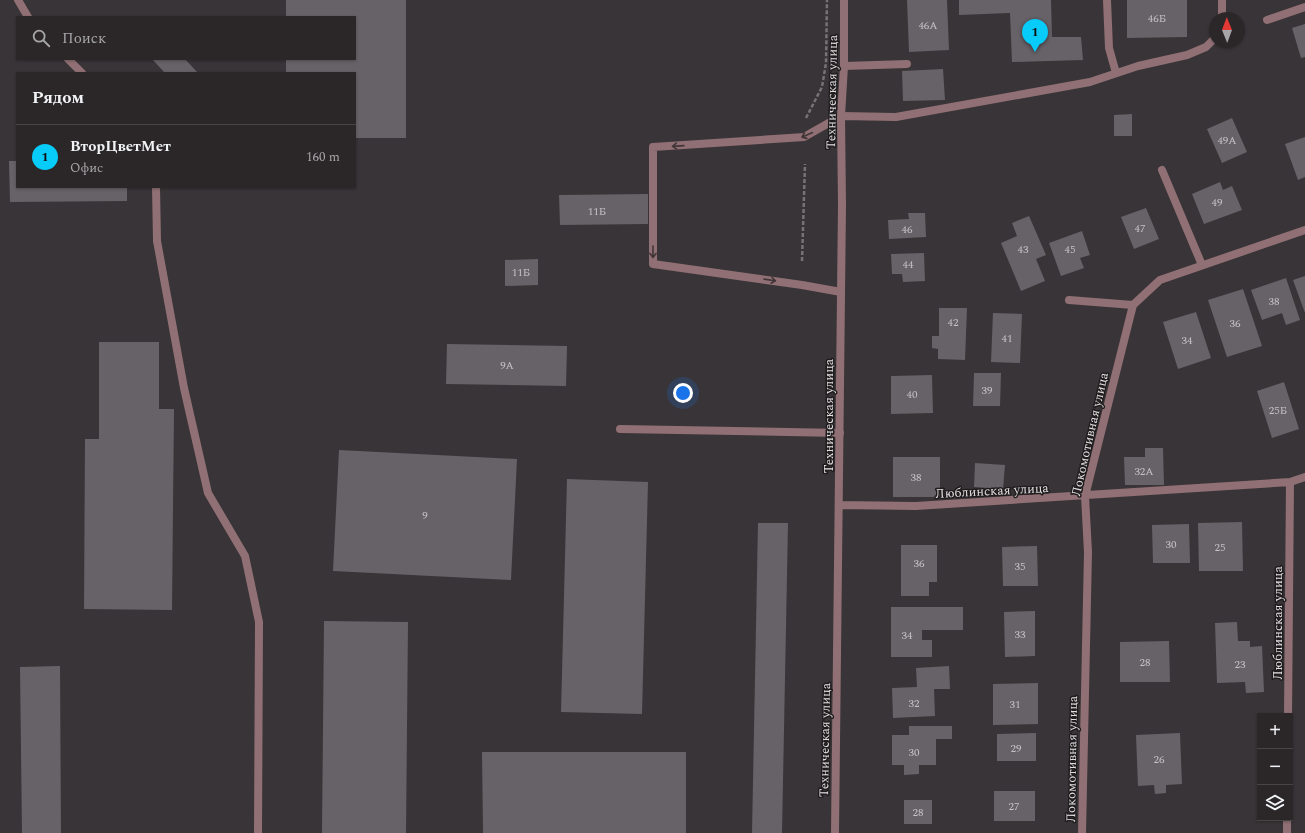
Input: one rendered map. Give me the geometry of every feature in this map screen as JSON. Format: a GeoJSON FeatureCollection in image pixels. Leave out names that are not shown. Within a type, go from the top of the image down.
{"type":"FeatureCollection","features":[{"type":"Feature","properties":{"kind":"street"},"geometry":{"type":"LineString","coordinates":[[18,0],[27,16]]}},
{"type":"Feature","properties":{"kind":"street","name":"Техническая улица"},"geometry":{"type":"LineString","coordinates":[[835,833],[842,205],[841,116],[844,66],[844,0]]}},
{"type":"Feature","properties":{"kind":"street"},"geometry":{"type":"LineString","coordinates":[[1107,0],[1109,48],[1116,73]]}},
{"type":"Feature","properties":{"kind":"street"},"geometry":{"type":"LineString","coordinates":[[1222,0],[1222,12]]}},
{"type":"Feature","properties":{"kind":"street"},"geometry":{"type":"LineString","coordinates":[[1267,20],[1305,7]]}},
{"type":"Feature","properties":{"kind":"street"},"geometry":{"type":"LineString","coordinates":[[840,292],[802,285],[653,264],[653,147],[804,138],[841,116],[896,116],[1083,83],[1138,66],[1187,55],[1206,47],[1209,44]]}},
{"type":"Feature","properties":{"kind":"street"},"geometry":{"type":"LineString","coordinates":[[69,60],[81,72]]}},
{"type":"Feature","properties":{"kind":"street"},"geometry":{"type":"LineString","coordinates":[[844,66],[907,64]]}},
{"type":"Feature","properties":{"kind":"street"},"geometry":{"type":"LineString","coordinates":[[1162,170],[1202,265]]}},
{"type":"Feature","properties":{"kind":"street"},"geometry":{"type":"LineString","coordinates":[[156,188],[159,248],[184,388],[208,493],[245,556],[259,622],[258,833]]}},
{"type":"Feature","properties":{"kind":"street"},"geometry":{"type":"LineString","coordinates":[[1069,300],[1133,305],[1160,280],[1305,230]]}},
{"type":"Feature","properties":{"kind":"street","name":"Локомотивная улица"},"geometry":{"type":"LineString","coordinates":[[1082,833],[1088,552],[1085,496],[1133,305]]}},
{"type":"Feature","properties":{"kind":"street"},"geometry":{"type":"LineString","coordinates":[[620,429],[840,434]]}},
{"type":"Feature","properties":{"kind":"street","name":"Люблинская улица"},"geometry":{"type":"LineString","coordinates":[[839,505],[916,506],[1085,496],[1290,482],[1305,477]]}},
{"type":"Feature","properties":{"kind":"street","name":"Люблинская улица"},"geometry":{"type":"LineString","coordinates":[[1288,713],[1290,482]]}},
{"type":"Feature","properties":{"kind":"street"},"geometry":{"type":"LineString","coordinates":[[1287,821],[1287,833]]}},
{"type":"Feature","properties":{"kind":"path"},"geometry":{"type":"LineString","coordinates":[[804,122],[822,87],[826,63],[827,0]]}},
{"type":"Feature","properties":{"kind":"path"},"geometry":{"type":"LineString","coordinates":[[802,261],[805,164]]}},
{"type":"Feature","properties":{"kind":"building"},"geometry":{"type":"Polygon","coordinates":[[[286,0],[406,0],[406,138],[356,138],[356,72],[286,72],[286,60],[356,60],[356,16],[286,16],[286,0]]]}},
{"type":"Feature","properties":{"kind":"building"},"geometry":{"type":"Polygon","coordinates":[[[907,0],[947,0],[949,50],[909,52],[907,0]]]}},
{"type":"Feature","properties":{"kind":"building"},"geometry":{"type":"Polygon","coordinates":[[[959,0],[1051,0],[1052,37],[1081,37],[1083,60],[1012,62],[1010,13],[959,15],[959,0]]]}},
{"type":"Feature","properties":{"kind":"building"},"geometry":{"type":"Polygon","coordinates":[[[1127,0],[1187,0],[1187,37],[1127,38],[1127,0]]]}},
{"type":"Feature","properties":{"kind":"building"},"geometry":{"type":"Polygon","coordinates":[[[1305,24],[1305,57],[1301,58],[1292,28],[1305,24]]]}},
{"type":"Feature","properties":{"kind":"building"},"geometry":{"type":"Polygon","coordinates":[[[153,60],[186,60],[197,72],[164,72],[153,60]]]}},
{"type":"Feature","properties":{"kind":"building"},"geometry":{"type":"Polygon","coordinates":[[[943,69],[945,100],[903,101],[902,71],[943,69]]]}},
{"type":"Feature","properties":{"kind":"building"},"geometry":{"type":"Polygon","coordinates":[[[1132,114],[1132,136],[1114,136],[1114,115],[1132,114]]]}},
{"type":"Feature","properties":{"kind":"building"},"geometry":{"type":"Polygon","coordinates":[[[1232,118],[1247,152],[1222,163],[1207,129],[1232,118]]]}},
{"type":"Feature","properties":{"kind":"building"},"geometry":{"type":"Polygon","coordinates":[[[1305,137],[1305,177],[1298,180],[1285,144],[1305,137]]]}},
{"type":"Feature","properties":{"kind":"building"},"geometry":{"type":"Polygon","coordinates":[[[9,161],[16,161],[16,188],[127,188],[127,201],[10,202],[9,161]]]}},
{"type":"Feature","properties":{"kind":"building"},"geometry":{"type":"Polygon","coordinates":[[[1220,182],[1223,190],[1232,186],[1242,210],[1204,224],[1192,194],[1220,182]]]}},
{"type":"Feature","properties":{"kind":"building"},"geometry":{"type":"Polygon","coordinates":[[[648,194],[648,224],[560,225],[559,195],[648,194]]]}},
{"type":"Feature","properties":{"kind":"building"},"geometry":{"type":"Polygon","coordinates":[[[1146,208],[1159,239],[1134,249],[1121,217],[1146,208]]]}},
{"type":"Feature","properties":{"kind":"building"},"geometry":{"type":"Polygon","coordinates":[[[908,213],[925,213],[926,237],[889,239],[888,220],[909,219],[908,213]]]}},
{"type":"Feature","properties":{"kind":"building"},"geometry":{"type":"Polygon","coordinates":[[[1029,216],[1046,255],[1036,259],[1045,281],[1021,291],[1001,243],[1017,236],[1012,223],[1029,216]]]}},
{"type":"Feature","properties":{"kind":"building"},"geometry":{"type":"Polygon","coordinates":[[[1082,231],[1090,255],[1080,258],[1084,268],[1061,276],[1049,243],[1082,231]]]}},
{"type":"Feature","properties":{"kind":"building"},"geometry":{"type":"Polygon","coordinates":[[[924,253],[925,281],[903,282],[902,274],[892,274],[891,254],[924,253]]]}},
{"type":"Feature","properties":{"kind":"building"},"geometry":{"type":"Polygon","coordinates":[[[538,259],[538,285],[505,286],[505,260],[538,259]]]}},
{"type":"Feature","properties":{"kind":"building"},"geometry":{"type":"Polygon","coordinates":[[[1305,276],[1305,313],[1293,280],[1305,276]]]}},
{"type":"Feature","properties":{"kind":"building"},"geometry":{"type":"Polygon","coordinates":[[[1286,278],[1300,320],[1286,325],[1282,313],[1262,320],[1251,290],[1286,278]]]}},
{"type":"Feature","properties":{"kind":"building"},"geometry":{"type":"Polygon","coordinates":[[[1243,289],[1262,346],[1227,357],[1208,300],[1243,289]]]}},
{"type":"Feature","properties":{"kind":"building"},"geometry":{"type":"Polygon","coordinates":[[[939,308],[967,308],[965,360],[938,359],[938,349],[932,348],[932,336],[939,336],[939,308]]]}},
{"type":"Feature","properties":{"kind":"building"},"geometry":{"type":"Polygon","coordinates":[[[1196,312],[1211,358],[1178,369],[1163,322],[1196,312]]]}},
{"type":"Feature","properties":{"kind":"building"},"geometry":{"type":"Polygon","coordinates":[[[993,313],[1022,314],[1020,363],[991,362],[993,313]]]}},
{"type":"Feature","properties":{"kind":"building"},"geometry":{"type":"Polygon","coordinates":[[[99,342],[159,342],[159,409],[174,409],[172,610],[84,609],[85,439],[99,439],[99,342]]]}},
{"type":"Feature","properties":{"kind":"building"},"geometry":{"type":"Polygon","coordinates":[[[447,344],[567,346],[566,386],[446,384],[447,344]]]}},
{"type":"Feature","properties":{"kind":"building"},"geometry":{"type":"Polygon","coordinates":[[[974,373],[1001,373],[1000,406],[973,406],[974,373]]]}},
{"type":"Feature","properties":{"kind":"building"},"geometry":{"type":"Polygon","coordinates":[[[932,375],[933,413],[891,414],[891,376],[932,375]]]}},
{"type":"Feature","properties":{"kind":"building"},"geometry":{"type":"Polygon","coordinates":[[[1284,382],[1299,429],[1272,438],[1257,391],[1284,382]]]}},
{"type":"Feature","properties":{"kind":"building"},"geometry":{"type":"Polygon","coordinates":[[[1145,448],[1163,448],[1164,485],[1125,485],[1124,457],[1145,457],[1145,448]]]}},
{"type":"Feature","properties":{"kind":"building"},"geometry":{"type":"Polygon","coordinates":[[[339,450],[517,459],[511,580],[333,571],[339,450]]]}},
{"type":"Feature","properties":{"kind":"building"},"geometry":{"type":"Polygon","coordinates":[[[893,457],[940,457],[940,497],[893,497],[893,457]]]}},
{"type":"Feature","properties":{"kind":"building"},"geometry":{"type":"Polygon","coordinates":[[[975,463],[1005,465],[1003,489],[974,487],[975,463]]]}},
{"type":"Feature","properties":{"kind":"building"},"geometry":{"type":"Polygon","coordinates":[[[567,479],[648,482],[642,714],[561,712],[567,479]]]}},
{"type":"Feature","properties":{"kind":"building"},"geometry":{"type":"Polygon","coordinates":[[[1242,522],[1243,571],[1199,571],[1198,523],[1242,522]]]}},
{"type":"Feature","properties":{"kind":"building"},"geometry":{"type":"Polygon","coordinates":[[[758,523],[788,523],[782,833],[752,833],[758,523]]]}},
{"type":"Feature","properties":{"kind":"building"},"geometry":{"type":"Polygon","coordinates":[[[1189,524],[1190,563],[1153,563],[1152,525],[1189,524]]]}},
{"type":"Feature","properties":{"kind":"building"},"geometry":{"type":"Polygon","coordinates":[[[901,545],[937,545],[937,582],[929,582],[929,596],[901,596],[901,545]]]}},
{"type":"Feature","properties":{"kind":"building"},"geometry":{"type":"Polygon","coordinates":[[[1037,546],[1038,586],[1003,586],[1002,547],[1037,546]]]}},
{"type":"Feature","properties":{"kind":"building"},"geometry":{"type":"Polygon","coordinates":[[[891,607],[963,607],[963,630],[922,630],[922,640],[932,640],[932,657],[891,657],[891,607]]]}},
{"type":"Feature","properties":{"kind":"building"},"geometry":{"type":"Polygon","coordinates":[[[1035,611],[1035,656],[1005,657],[1004,612],[1035,611]]]}},
{"type":"Feature","properties":{"kind":"building"},"geometry":{"type":"Polygon","coordinates":[[[324,621],[408,622],[406,833],[322,833],[324,621]]]}},
{"type":"Feature","properties":{"kind":"building"},"geometry":{"type":"Polygon","coordinates":[[[1237,622],[1238,641],[1250,641],[1250,647],[1262,646],[1264,692],[1246,693],[1245,682],[1217,683],[1215,623],[1237,622]]]}},
{"type":"Feature","properties":{"kind":"building"},"geometry":{"type":"Polygon","coordinates":[[[1169,641],[1170,682],[1120,682],[1120,642],[1169,641]]]}},
{"type":"Feature","properties":{"kind":"building"},"geometry":{"type":"Polygon","coordinates":[[[60,666],[61,833],[22,833],[20,667],[60,666]]]}},
{"type":"Feature","properties":{"kind":"building"},"geometry":{"type":"Polygon","coordinates":[[[949,666],[950,689],[934,689],[935,716],[893,718],[892,688],[917,687],[916,668],[949,666]]]}},
{"type":"Feature","properties":{"kind":"building"},"geometry":{"type":"Polygon","coordinates":[[[1038,683],[1038,724],[993,725],[993,684],[1038,683]]]}},
{"type":"Feature","properties":{"kind":"building"},"geometry":{"type":"Polygon","coordinates":[[[909,726],[952,726],[952,739],[936,739],[936,765],[919,765],[919,774],[904,775],[904,765],[892,765],[892,735],[909,735],[909,726]]]}},
{"type":"Feature","properties":{"kind":"building"},"geometry":{"type":"Polygon","coordinates":[[[1036,733],[1036,761],[997,761],[997,734],[1036,733]]]}},
{"type":"Feature","properties":{"kind":"building"},"geometry":{"type":"Polygon","coordinates":[[[1180,733],[1182,784],[1166,785],[1166,793],[1155,794],[1154,785],[1138,786],[1136,735],[1180,733]]]}},
{"type":"Feature","properties":{"kind":"building"},"geometry":{"type":"Polygon","coordinates":[[[482,752],[686,752],[686,833],[483,833],[482,752]]]}},
{"type":"Feature","properties":{"kind":"building"},"geometry":{"type":"Polygon","coordinates":[[[994,791],[1035,791],[1035,821],[994,821],[994,791]]]}},
{"type":"Feature","properties":{"kind":"building"},"geometry":{"type":"Polygon","coordinates":[[[904,800],[932,800],[932,824],[904,824],[904,800]]]}},
{"type":"Feature","properties":{"kind":"place","name":"ВторЦветМет"},"geometry":{"type":"Point","coordinates":[1035,52]}}]}
